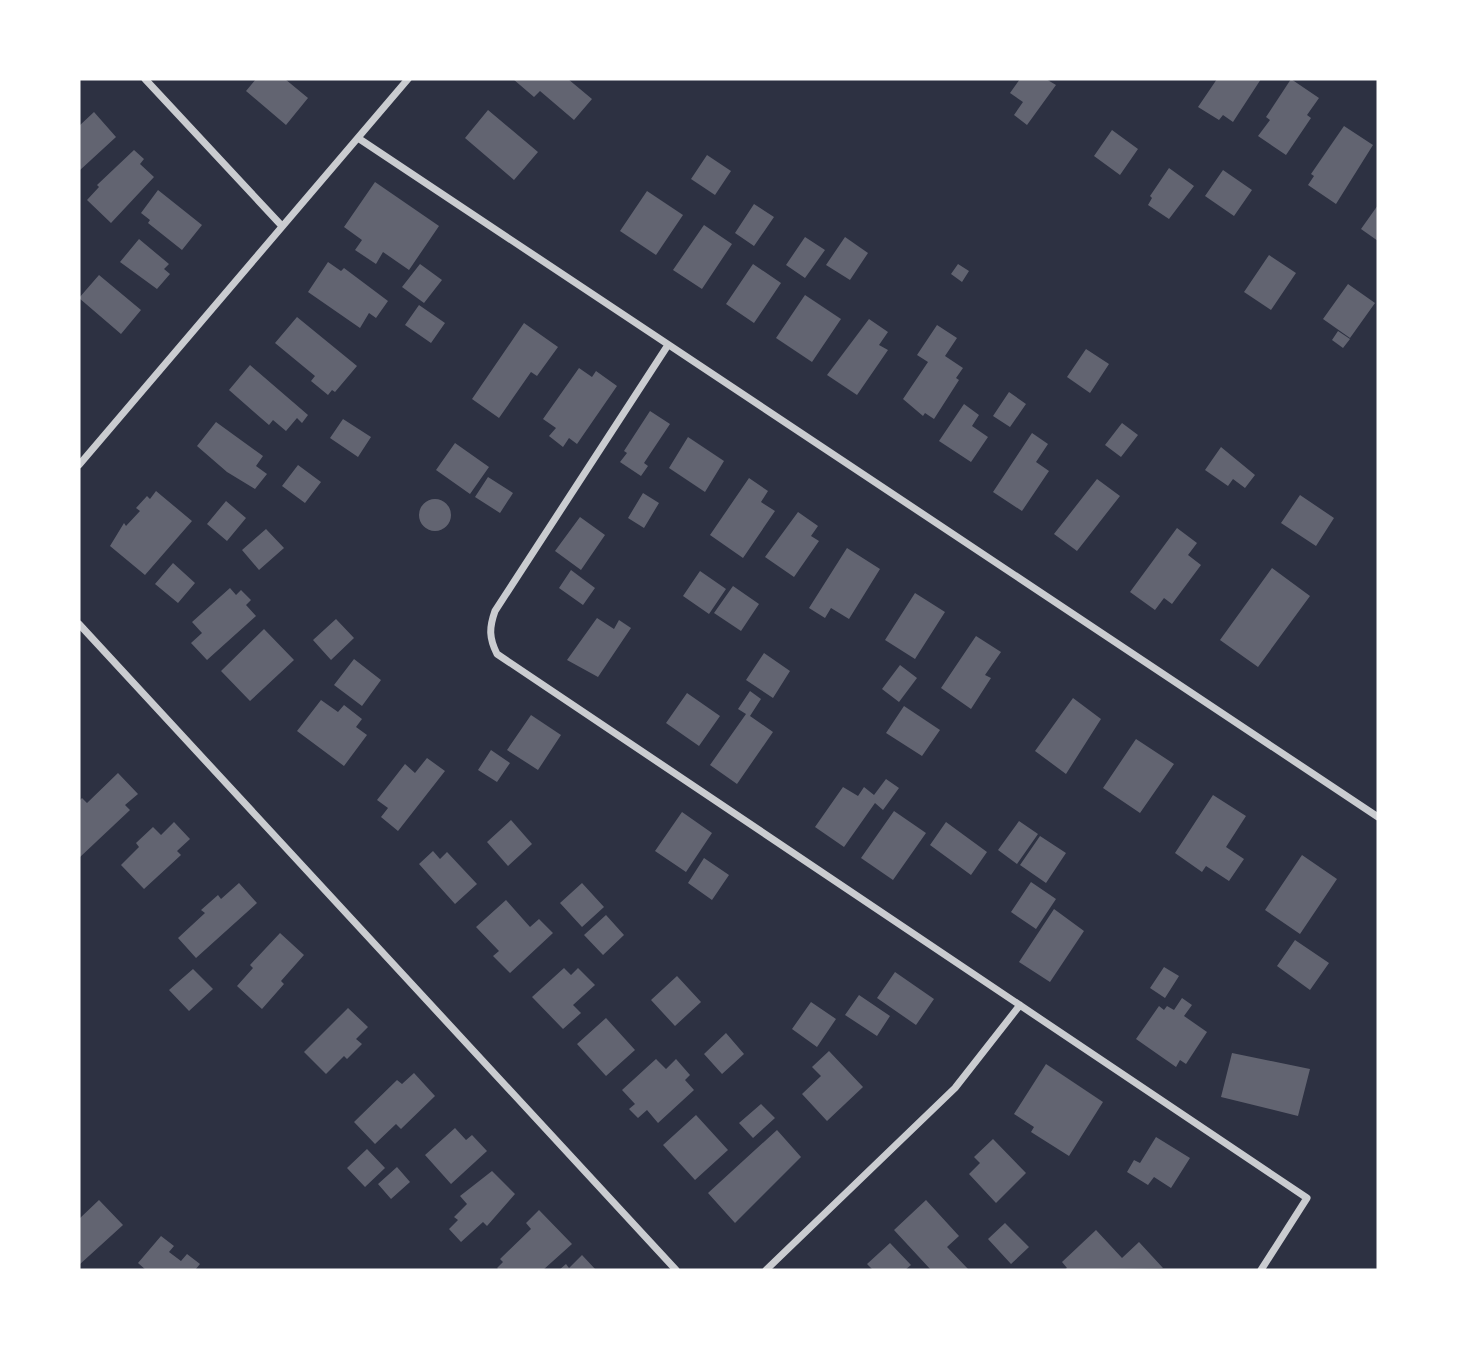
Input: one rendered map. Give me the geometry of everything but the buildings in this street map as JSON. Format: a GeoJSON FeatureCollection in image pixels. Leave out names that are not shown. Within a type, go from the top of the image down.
{"type":"FeatureCollection","features":[{"type":"Feature","properties":{"kind":"street"},"geometry":{"type":"LineString","coordinates":[[145,79],[281,225]]}},
{"type":"Feature","properties":{"kind":"street"},"geometry":{"type":"LineString","coordinates":[[79,465],[408,79]]}},
{"type":"Feature","properties":{"kind":"street"},"geometry":{"type":"LineString","coordinates":[[358,138],[1378,817]]}},
{"type":"Feature","properties":{"kind":"street"},"geometry":{"type":"LineString","coordinates":[[668,345],[495,611],[490,626],[490,640],[496,654],[1307,1198],[1261,1270]]}},
{"type":"Feature","properties":{"kind":"street"},"geometry":{"type":"LineString","coordinates":[[79,624],[677,1270]]}},
{"type":"Feature","properties":{"kind":"street"},"geometry":{"type":"LineString","coordinates":[[766,1270],[955,1088],[1020,1005]]}}]}
